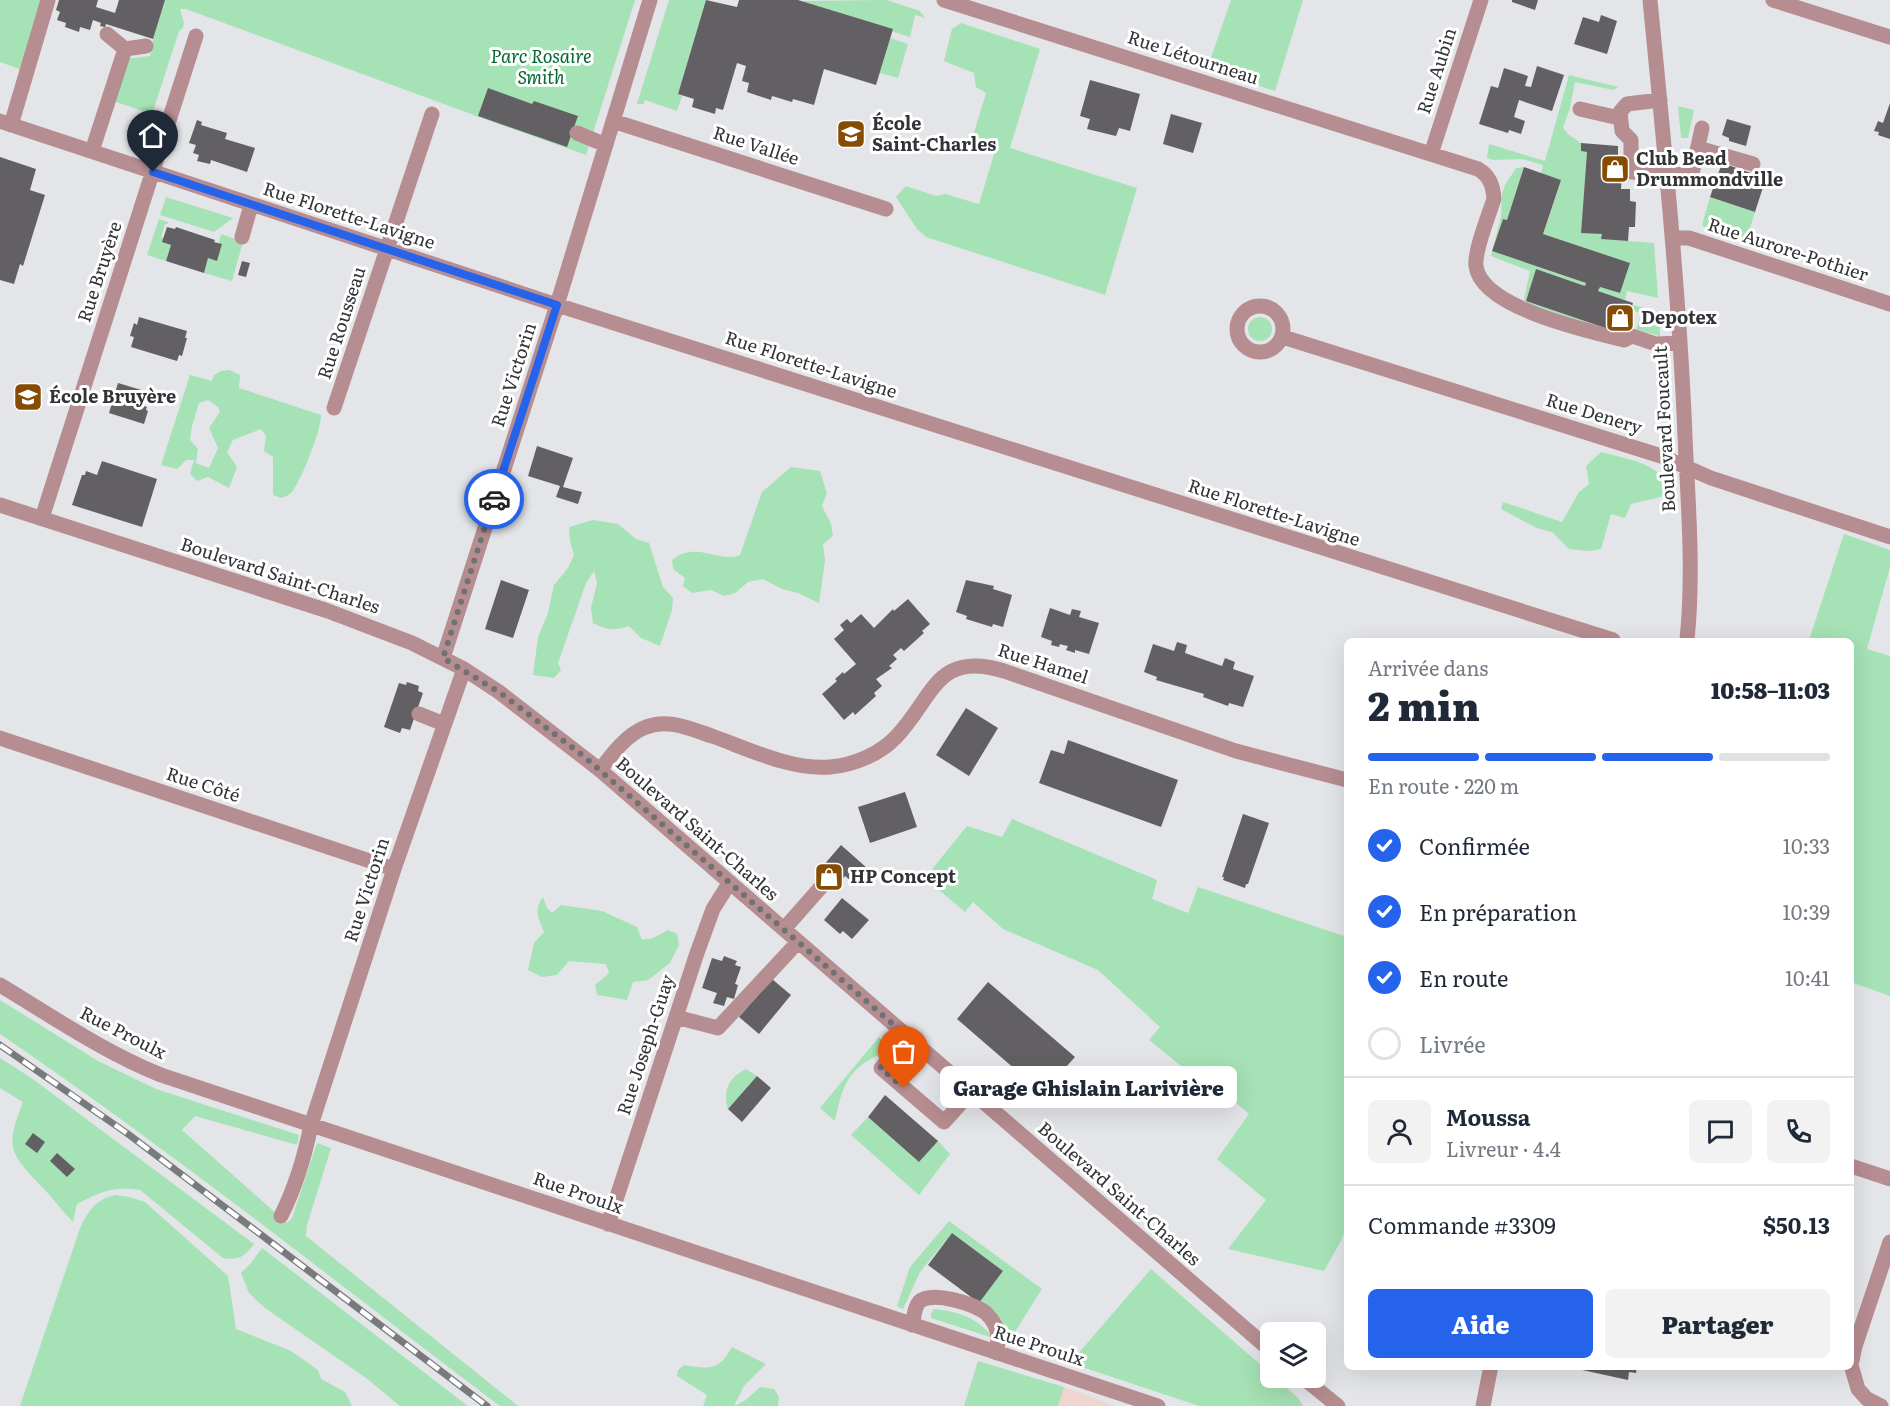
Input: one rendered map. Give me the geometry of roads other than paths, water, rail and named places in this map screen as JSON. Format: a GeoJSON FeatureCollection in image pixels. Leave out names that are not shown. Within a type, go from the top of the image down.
{"type":"FeatureCollection","features":[{"type":"Feature","properties":{"kind":"street"},"geometry":{"type":"LineString","coordinates":[[5,123],[48,0]]}},
{"type":"Feature","properties":{"kind":"street","name":"Rue Victorin"},"geometry":{"type":"LineString","coordinates":[[443,658],[557,305],[650,0]]}},
{"type":"Feature","properties":{"kind":"street","name":"Rue Létourneau"},"geometry":{"type":"LineString","coordinates":[[944,0],[1478,169],[1489,179],[1494,199],[1476,259],[1479,276],[1488,287],[1521,308],[1550,320],[1624,340],[1632,336],[1656,344],[1680,343]]}},
{"type":"Feature","properties":{"kind":"street","name":"Rue Aubin"},"geometry":{"type":"LineString","coordinates":[[1431,154],[1481,0]]}},
{"type":"Feature","properties":{"kind":"street","name":"Boulevard Foucault"},"geometry":{"type":"LineString","coordinates":[[1650,0],[1680,343],[1690,572],[1687,638]]}},
{"type":"Feature","properties":{"kind":"street"},"geometry":{"type":"LineString","coordinates":[[1773,0],[1890,37]]}},
{"type":"Feature","properties":{"kind":"street"},"geometry":{"type":"LineString","coordinates":[[107,34],[125,49],[146,46]]}},
{"type":"Feature","properties":{"kind":"street","name":"Rue Bruyère"},"geometry":{"type":"LineString","coordinates":[[42,518],[196,36]]}},
{"type":"Feature","properties":{"kind":"street"},"geometry":{"type":"LineString","coordinates":[[92,151],[125,49]]}},
{"type":"Feature","properties":{"kind":"street"},"geometry":{"type":"LineString","coordinates":[[1660,100],[1627,104],[1620,112],[1622,131],[1631,140],[1631,172],[1667,175],[1692,174],[1702,128]]}},
{"type":"Feature","properties":{"kind":"street"},"geometry":{"type":"LineString","coordinates":[[1580,109],[1619,118]]}},
{"type":"Feature","properties":{"kind":"street","name":"Rue Rousseau"},"geometry":{"type":"LineString","coordinates":[[334,408],[432,114]]}},
{"type":"Feature","properties":{"kind":"street","name":"Rue Vallée"},"geometry":{"type":"LineString","coordinates":[[613,121],[886,209]]}},
{"type":"Feature","properties":{"kind":"street","name":"Rue Florette-Lavigne"},"geometry":{"type":"LineString","coordinates":[[5,123],[557,305],[1607,638]]}},
{"type":"Feature","properties":{"kind":"street"},"geometry":{"type":"LineString","coordinates":[[577,133],[606,145]]}},
{"type":"Feature","properties":{"kind":"street"},"geometry":{"type":"LineString","coordinates":[[1698,148],[1736,151],[1753,164]]}},
{"type":"Feature","properties":{"kind":"street"},"geometry":{"type":"LineString","coordinates":[[242,237],[251,205]]}},
{"type":"Feature","properties":{"kind":"street","name":"Rue Aurore-Pothier"},"geometry":{"type":"LineString","coordinates":[[1672,238],[1689,238],[1890,304]]}},
{"type":"Feature","properties":{"kind":"street","name":"Rue Denery"},"geometry":{"type":"LineString","coordinates":[[1283,337],[1661,456],[1711,478],[1890,537]]}},
{"type":"Feature","properties":{"kind":"street","name":"Boulevard Saint-Charles"},"geometry":{"type":"LineString","coordinates":[[0,505],[393,634],[464,669],[516,704],[600,770],[1260,1341]]}},
{"type":"Feature","properties":{"kind":"street","name":"Rue Hamel"},"geometry":{"type":"LineString","coordinates":[[600,770],[611,755],[638,730],[659,723],[689,728],[800,765],[816,767],[846,764],[860,760],[883,748],[906,725],[944,675],[956,668],[981,665],[1236,751],[1344,779]]}},
{"type":"Feature","properties":{"kind":"street","name":"Rue Victorin"},"geometry":{"type":"LineString","coordinates":[[281,1216],[289,1201],[308,1142],[311,1125],[394,869],[464,669]]}},
{"type":"Feature","properties":{"kind":"street"},"geometry":{"type":"LineString","coordinates":[[419,714],[444,724]]}},
{"type":"Feature","properties":{"kind":"street","name":"Rue Côté"},"geometry":{"type":"LineString","coordinates":[[0,738],[394,869]]}},
{"type":"Feature","properties":{"kind":"street","name":"Rue Joseph-Guay"},"geometry":{"type":"LineString","coordinates":[[608,1224],[713,909],[730,882]]}},
{"type":"Feature","properties":{"kind":"street"},"geometry":{"type":"LineString","coordinates":[[783,929],[821,887]]}},
{"type":"Feature","properties":{"kind":"street"},"geometry":{"type":"LineString","coordinates":[[676,1017],[718,1028],[798,942]]}},
{"type":"Feature","properties":{"kind":"street","name":"Rue Proulx"},"geometry":{"type":"LineString","coordinates":[[0,985],[85,1038],[144,1068],[997,1353],[1113,1399],[1158,1406]]}},
{"type":"Feature","properties":{"kind":"street"},"geometry":{"type":"LineString","coordinates":[[909,1038],[880,1068],[944,1122],[971,1092]]}},
{"type":"Feature","properties":{"kind":"street"},"geometry":{"type":"LineString","coordinates":[[1854,1167],[1890,1179]]}},
{"type":"Feature","properties":{"kind":"street"},"geometry":{"type":"LineString","coordinates":[[1854,1351],[1890,1242]]}},
{"type":"Feature","properties":{"kind":"street"},"geometry":{"type":"LineString","coordinates":[[912,1325],[916,1306],[925,1298],[952,1300],[973,1306],[987,1314],[995,1325],[998,1334],[997,1353]]}},
{"type":"Feature","properties":{"kind":"street"},"geometry":{"type":"LineString","coordinates":[[1483,1406],[1490,1370]]}},
{"type":"Feature","properties":{"kind":"street"},"geometry":{"type":"LineString","coordinates":[[1852,1370],[1858,1389],[1867,1399],[1881,1406]]}},
{"type":"Feature","properties":{"kind":"street"},"geometry":{"type":"LineString","coordinates":[[1313,1388],[1330,1404]]}},
{"type":"Feature","properties":{"kind":"railway"},"geometry":{"type":"LineString","coordinates":[[0,1045],[128,1134],[487,1406]]}},
{"type":"Feature","properties":{"kind":"place","name":"École Saint-Charles"},"geometry":{"type":"Point","coordinates":[851,134]}},
{"type":"Feature","properties":{"kind":"place","name":"Club Bead Drummondville"},"geometry":{"type":"Point","coordinates":[1615,169]}},
{"type":"Feature","properties":{"kind":"place","name":"Depotex"},"geometry":{"type":"Point","coordinates":[1620,318]}},
{"type":"Feature","properties":{"kind":"place","name":"École Bruyère"},"geometry":{"type":"Point","coordinates":[28,397]}},
{"type":"Feature","properties":{"kind":"place","name":"HP Concept"},"geometry":{"type":"Point","coordinates":[829,877]}},
{"type":"Feature","properties":{"kind":"place","name":"Garage Ghislain Larivière"},"geometry":{"type":"Point","coordinates":[904,1088]}},
{"type":"Feature","properties":{"kind":"park label","name":"Parc Rosaire Smith"},"geometry":{"type":"Point","coordinates":[541,67]}}]}
